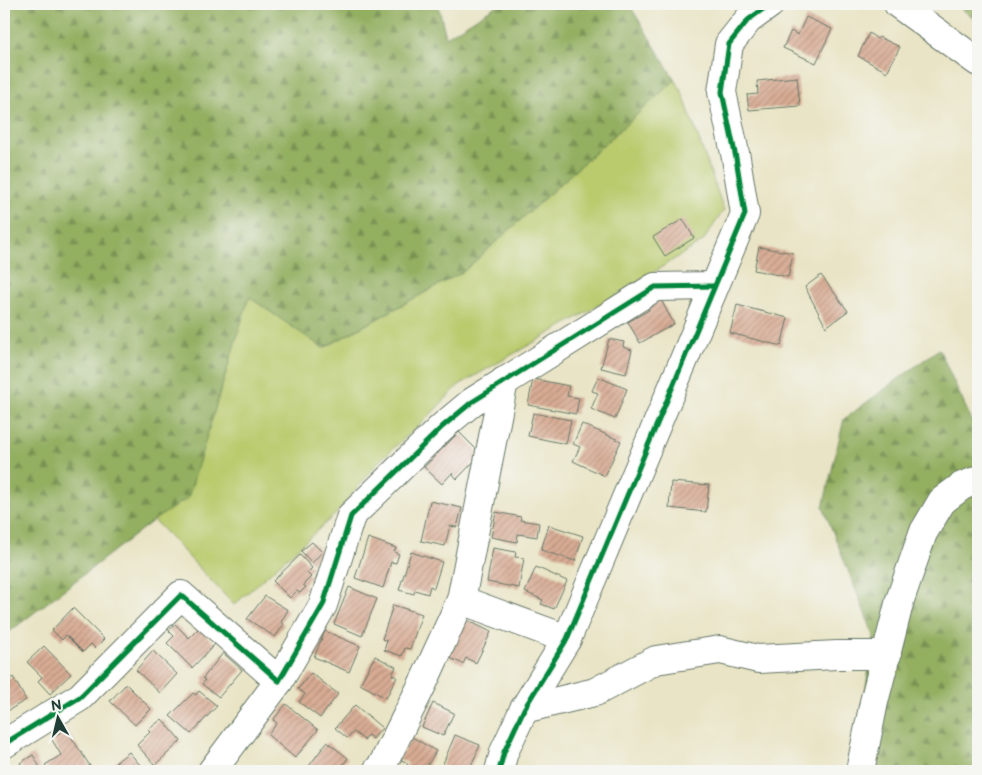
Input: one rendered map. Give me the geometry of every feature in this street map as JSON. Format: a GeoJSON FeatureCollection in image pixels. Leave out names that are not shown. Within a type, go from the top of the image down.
{"type":"FeatureCollection","features":[{"type":"Feature","properties":{"kind":"street"},"geometry":{"type":"LineString","coordinates":[[499,771],[504,752],[524,709],[567,639],[745,214],[736,158],[722,92],[729,44],[748,20],[770,4]]}},
{"type":"Feature","properties":{"kind":"street"},"geometry":{"type":"LineString","coordinates":[[898,4],[978,62]]}},
{"type":"Feature","properties":{"kind":"street"},"geometry":{"type":"LineString","coordinates":[[212,771],[279,681],[323,605],[351,516],[442,427],[472,402],[655,287],[714,286]]}},
{"type":"Feature","properties":{"kind":"street"},"geometry":{"type":"LineString","coordinates":[[377,771],[383,764],[424,681],[460,600],[504,381]]}},
{"type":"Feature","properties":{"kind":"street"},"geometry":{"type":"LineString","coordinates":[[860,771],[874,702],[900,600],[923,533],[942,502],[962,486],[978,480]]}},
{"type":"Feature","properties":{"kind":"street"},"geometry":{"type":"LineString","coordinates":[[4,744],[80,697],[181,595],[279,681]]}},
{"type":"Feature","properties":{"kind":"street"},"geometry":{"type":"LineString","coordinates":[[460,600],[567,639]]}},
{"type":"Feature","properties":{"kind":"street"},"geometry":{"type":"LineString","coordinates":[[524,709],[595,692],[656,660],[720,650],[758,659],[836,655],[887,655]]}},
{"type":"Feature","properties":{"kind":"green space"},"geometry":{"type":"Polygon","coordinates":[[[4,4],[438,4],[446,37],[499,4],[629,4],[675,80],[464,271],[323,348],[249,297],[188,498],[154,520],[4,636],[4,4]]]}},
{"type":"Feature","properties":{"kind":"green space"},"geometry":{"type":"Polygon","coordinates":[[[955,4],[978,4],[978,21],[955,4]]]}},
{"type":"Feature","properties":{"kind":"green space"},"geometry":{"type":"Polygon","coordinates":[[[675,80],[682,92],[724,210],[703,241],[624,291],[459,385],[425,420],[378,462],[339,511],[234,605],[154,520],[249,297],[324,348],[464,271],[675,80]]]}},
{"type":"Feature","properties":{"kind":"green space"},"geometry":{"type":"Polygon","coordinates":[[[939,349],[978,434],[978,771],[853,771],[874,636],[823,507],[844,419],[939,349]]]}},
{"type":"Feature","properties":{"kind":"building"},"geometry":{"type":"Polygon","coordinates":[[[806,17],[832,29],[816,63],[783,48],[791,31],[798,35],[806,17]]]}},
{"type":"Feature","properties":{"kind":"building"},"geometry":{"type":"Polygon","coordinates":[[[869,33],[877,39],[879,37],[900,47],[887,72],[858,56],[869,33]]]}},
{"type":"Feature","properties":{"kind":"building"},"geometry":{"type":"Polygon","coordinates":[[[797,77],[800,106],[749,110],[747,95],[758,94],[757,81],[797,77]]]}},
{"type":"Feature","properties":{"kind":"building"},"geometry":{"type":"Polygon","coordinates":[[[683,219],[694,238],[665,256],[653,237],[683,219]]]}},
{"type":"Feature","properties":{"kind":"building"},"geometry":{"type":"Polygon","coordinates":[[[759,247],[793,253],[788,277],[754,270],[759,247]]]}},
{"type":"Feature","properties":{"kind":"building"},"geometry":{"type":"Polygon","coordinates":[[[821,275],[848,311],[826,327],[805,287],[821,275]]]}},
{"type":"Feature","properties":{"kind":"building"},"geometry":{"type":"Polygon","coordinates":[[[661,300],[674,324],[640,343],[628,322],[649,310],[648,308],[661,300]]]}},
{"type":"Feature","properties":{"kind":"building"},"geometry":{"type":"Polygon","coordinates":[[[737,305],[788,318],[781,346],[730,333],[737,305]]]}},
{"type":"Feature","properties":{"kind":"building"},"geometry":{"type":"Polygon","coordinates":[[[609,339],[624,342],[623,347],[632,350],[626,374],[601,368],[609,339]]]}},
{"type":"Feature","properties":{"kind":"building"},"geometry":{"type":"Polygon","coordinates":[[[598,377],[627,389],[615,419],[591,409],[598,393],[592,391],[598,377]]]}},
{"type":"Feature","properties":{"kind":"building"},"geometry":{"type":"Polygon","coordinates":[[[533,379],[569,386],[567,396],[579,398],[576,414],[528,405],[533,379]]]}},
{"type":"Feature","properties":{"kind":"building"},"geometry":{"type":"Polygon","coordinates":[[[533,413],[571,420],[566,444],[528,436],[533,413]]]}},
{"type":"Feature","properties":{"kind":"building"},"geometry":{"type":"Polygon","coordinates":[[[582,424],[621,441],[605,476],[573,461],[580,447],[573,444],[582,424]]]}},
{"type":"Feature","properties":{"kind":"building"},"geometry":{"type":"Polygon","coordinates":[[[459,432],[481,454],[457,479],[452,473],[442,484],[424,467],[459,432]]]}},
{"type":"Feature","properties":{"kind":"building"},"geometry":{"type":"Polygon","coordinates":[[[671,482],[709,485],[706,512],[669,508],[671,482]]]}},
{"type":"Feature","properties":{"kind":"building"},"geometry":{"type":"Polygon","coordinates":[[[430,501],[462,508],[457,527],[450,526],[445,546],[421,541],[430,501]]]}},
{"type":"Feature","properties":{"kind":"building"},"geometry":{"type":"Polygon","coordinates":[[[496,512],[521,517],[520,520],[539,523],[537,537],[518,534],[517,542],[491,537],[496,512]]]}},
{"type":"Feature","properties":{"kind":"building"},"geometry":{"type":"Polygon","coordinates":[[[549,525],[583,536],[575,561],[541,550],[549,525]]]}},
{"type":"Feature","properties":{"kind":"building"},"geometry":{"type":"Polygon","coordinates":[[[368,538],[396,548],[394,552],[399,554],[396,563],[391,562],[383,588],[355,578],[368,538]]]}},
{"type":"Feature","properties":{"kind":"building"},"geometry":{"type":"Polygon","coordinates":[[[312,542],[322,552],[312,563],[301,551],[312,542]]]}},
{"type":"Feature","properties":{"kind":"building"},"geometry":{"type":"Polygon","coordinates":[[[493,548],[516,552],[515,557],[524,558],[519,588],[487,582],[493,548]]]}},
{"type":"Feature","properties":{"kind":"building"},"geometry":{"type":"Polygon","coordinates":[[[411,552],[442,562],[434,588],[430,586],[428,594],[415,590],[414,594],[399,590],[411,552]]]}},
{"type":"Feature","properties":{"kind":"building"},"geometry":{"type":"Polygon","coordinates":[[[300,555],[312,568],[307,573],[311,577],[303,585],[306,587],[300,593],[297,591],[290,598],[273,581],[300,555]]]}},
{"type":"Feature","properties":{"kind":"building"},"geometry":{"type":"Polygon","coordinates":[[[536,567],[567,581],[554,609],[541,604],[543,600],[525,592],[536,567]]]}},
{"type":"Feature","properties":{"kind":"building"},"geometry":{"type":"Polygon","coordinates":[[[349,587],[377,599],[362,636],[334,624],[349,587]]]}},
{"type":"Feature","properties":{"kind":"building"},"geometry":{"type":"Polygon","coordinates":[[[265,596],[288,610],[281,622],[284,624],[275,637],[247,619],[265,596]]]}},
{"type":"Feature","properties":{"kind":"building"},"geometry":{"type":"Polygon","coordinates":[[[393,605],[422,614],[410,649],[405,648],[402,656],[384,650],[387,641],[382,639],[393,605]]]}},
{"type":"Feature","properties":{"kind":"building"},"geometry":{"type":"Polygon","coordinates":[[[73,608],[104,639],[95,648],[91,644],[83,652],[66,635],[62,640],[52,630],[73,608]]]}},
{"type":"Feature","properties":{"kind":"building"},"geometry":{"type":"Polygon","coordinates":[[[467,620],[491,632],[476,663],[466,658],[463,664],[448,657],[467,620]]]}},
{"type":"Feature","properties":{"kind":"building"},"geometry":{"type":"Polygon","coordinates":[[[175,624],[189,638],[199,628],[215,644],[192,668],[167,643],[174,636],[169,631],[175,624]]]}},
{"type":"Feature","properties":{"kind":"building"},"geometry":{"type":"Polygon","coordinates":[[[325,631],[360,646],[349,672],[314,657],[325,631]]]}},
{"type":"Feature","properties":{"kind":"building"},"geometry":{"type":"Polygon","coordinates":[[[44,646],[71,674],[50,694],[38,681],[42,677],[27,662],[44,646]]]}},
{"type":"Feature","properties":{"kind":"building"},"geometry":{"type":"Polygon","coordinates":[[[153,651],[177,674],[160,693],[136,670],[153,651]]]}},
{"type":"Feature","properties":{"kind":"building"},"geometry":{"type":"Polygon","coordinates":[[[223,653],[242,670],[219,697],[202,684],[205,680],[203,678],[223,653]]]}},
{"type":"Feature","properties":{"kind":"building"},"geometry":{"type":"Polygon","coordinates":[[[375,656],[396,667],[392,675],[397,677],[386,698],[360,684],[375,656]]]}},
{"type":"Feature","properties":{"kind":"building"},"geometry":{"type":"Polygon","coordinates":[[[311,673],[338,694],[320,718],[299,702],[305,694],[298,689],[311,673]]]}},
{"type":"Feature","properties":{"kind":"building"},"geometry":{"type":"Polygon","coordinates":[[[13,677],[26,700],[4,713],[4,682],[13,677]]]}},
{"type":"Feature","properties":{"kind":"building"},"geometry":{"type":"Polygon","coordinates":[[[126,684],[151,709],[135,725],[110,701],[126,684]]]}},
{"type":"Feature","properties":{"kind":"building"},"geometry":{"type":"Polygon","coordinates":[[[199,691],[217,706],[191,734],[170,716],[193,693],[196,695],[199,691]]]}},
{"type":"Feature","properties":{"kind":"building"},"geometry":{"type":"Polygon","coordinates":[[[433,703],[454,713],[443,736],[422,727],[433,703]]]}},
{"type":"Feature","properties":{"kind":"building"},"geometry":{"type":"Polygon","coordinates":[[[286,704],[318,730],[295,758],[268,735],[277,723],[273,720],[286,704]]]}},
{"type":"Feature","properties":{"kind":"building"},"geometry":{"type":"Polygon","coordinates":[[[355,705],[382,728],[373,739],[368,735],[364,740],[354,732],[347,738],[335,728],[355,705]]]}},
{"type":"Feature","properties":{"kind":"building"},"geometry":{"type":"Polygon","coordinates":[[[162,719],[181,741],[155,765],[137,745],[150,732],[148,730],[162,719]]]}},
{"type":"Feature","properties":{"kind":"building"},"geometry":{"type":"Polygon","coordinates":[[[66,729],[90,766],[83,771],[49,771],[45,765],[61,755],[51,738],[66,729]]]}},
{"type":"Feature","properties":{"kind":"building"},"geometry":{"type":"Polygon","coordinates":[[[455,735],[480,745],[469,771],[456,771],[442,766],[455,735]]]}},
{"type":"Feature","properties":{"kind":"building"},"geometry":{"type":"Polygon","coordinates":[[[412,737],[436,751],[424,771],[403,771],[408,763],[399,759],[412,737]]]}},
{"type":"Feature","properties":{"kind":"building"},"geometry":{"type":"Polygon","coordinates":[[[327,742],[348,758],[338,771],[306,770],[327,742]]]}},
{"type":"Feature","properties":{"kind":"building"},"geometry":{"type":"Polygon","coordinates":[[[129,752],[145,771],[109,771],[107,769],[129,752]]]}},
{"type":"Feature","properties":{"kind":"building"},"geometry":{"type":"Polygon","coordinates":[[[33,755],[42,771],[24,771],[20,763],[33,755]]]}},
{"type":"Feature","properties":{"kind":"cycle path"},"geometry":{"type":"LineString","coordinates":[[499,771],[504,752],[524,709],[567,639],[745,214],[736,158],[722,92],[729,44],[748,20],[770,4]]}},
{"type":"Feature","properties":{"kind":"cycle path"},"geometry":{"type":"LineString","coordinates":[[4,744],[80,697],[181,595],[279,681],[323,605],[351,516],[442,427],[472,402],[655,287],[714,286]]}}]}
